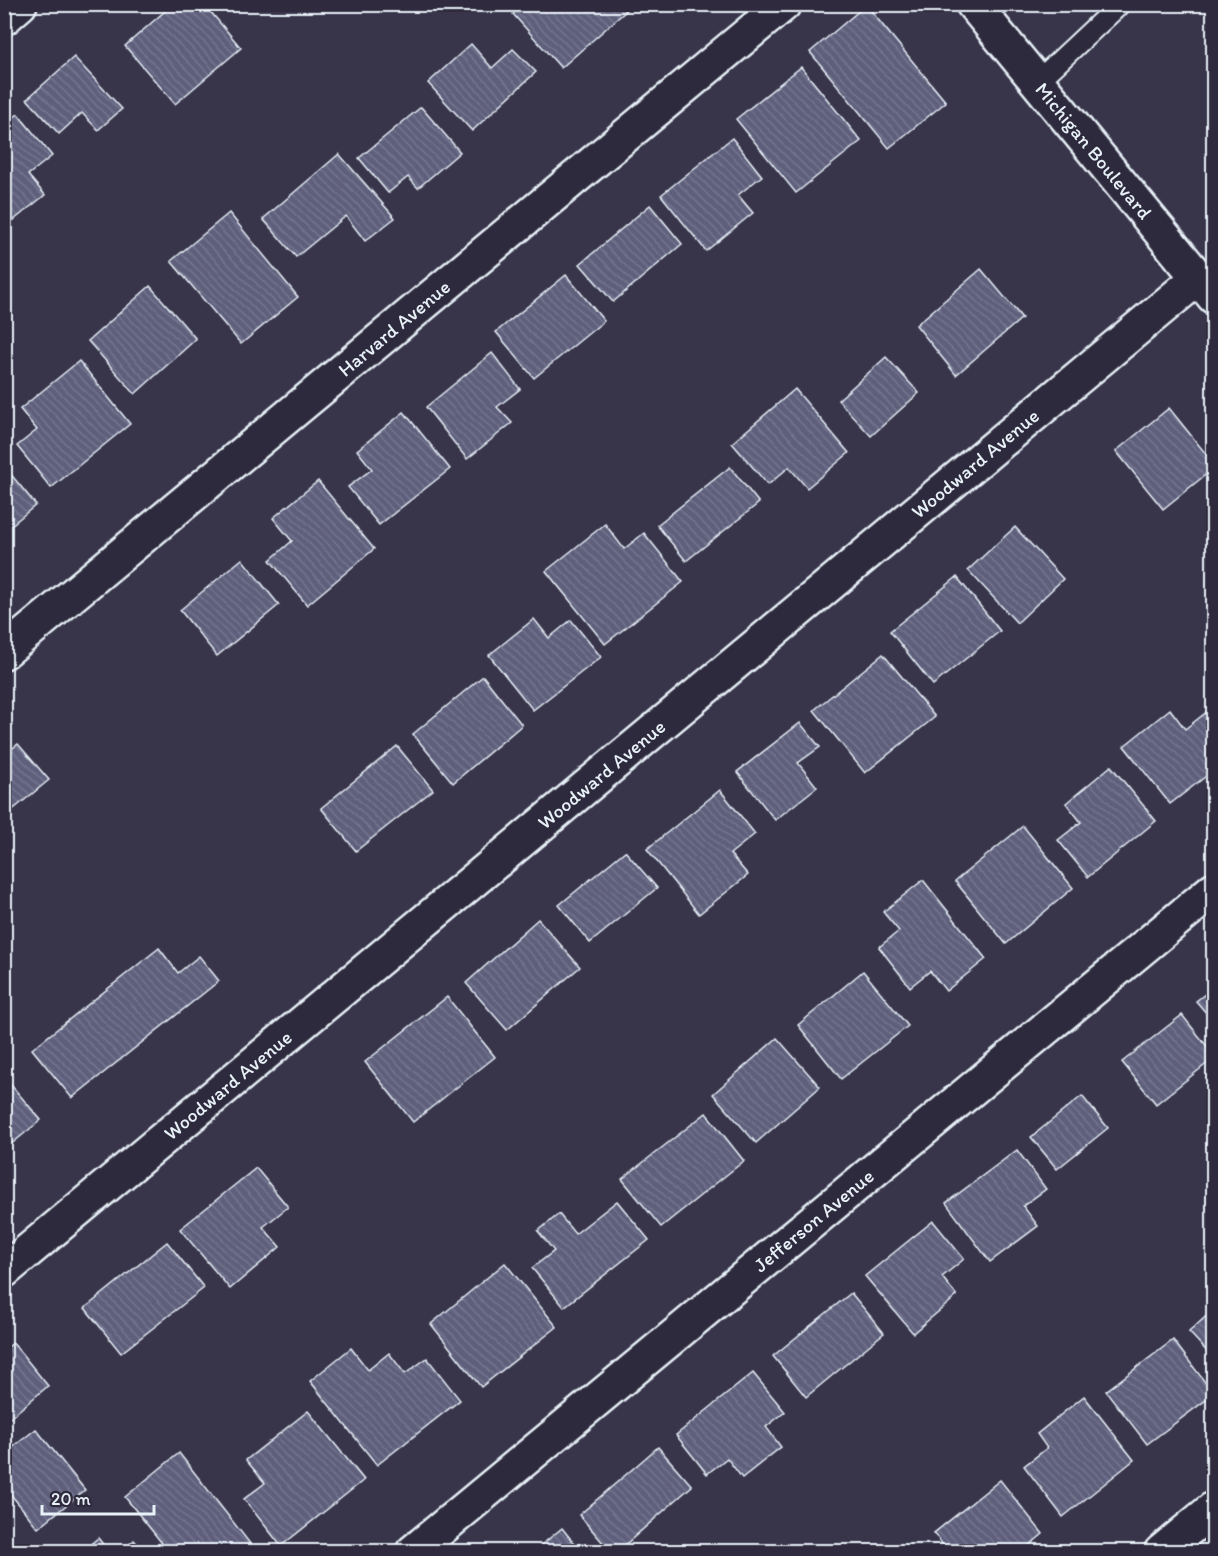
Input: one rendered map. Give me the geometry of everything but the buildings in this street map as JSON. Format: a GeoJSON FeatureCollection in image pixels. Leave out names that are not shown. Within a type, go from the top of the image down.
{"type":"FeatureCollection","features":[{"type":"Feature","properties":{"kind":"street"},"geometry":{"type":"LineString","coordinates":[[4,18],[20,4]]}},
{"type":"Feature","properties":{"kind":"street","name":"Harvard Avenue"},"geometry":{"type":"LineString","coordinates":[[4,652],[784,4]]}},
{"type":"Feature","properties":{"kind":"street","name":"Michigan Boulevard"},"geometry":{"type":"LineString","coordinates":[[973,4],[1206,288]]}},
{"type":"Feature","properties":{"kind":"street","name":"Woodward Avenue"},"geometry":{"type":"LineString","coordinates":[[4,1271],[1206,288]]}},
{"type":"Feature","properties":{"kind":"street","name":"Jefferson Avenue"},"geometry":{"type":"LineString","coordinates":[[413,1551],[1214,889]]}},
{"type":"Feature","properties":{"kind":"street"},"geometry":{"type":"LineString","coordinates":[[1161,1551],[1214,1508]]}},
{"type":"Feature","properties":{"kind":"lane"},"geometry":{"type":"LineString","coordinates":[[1037,82],[1120,4]]}}]}
